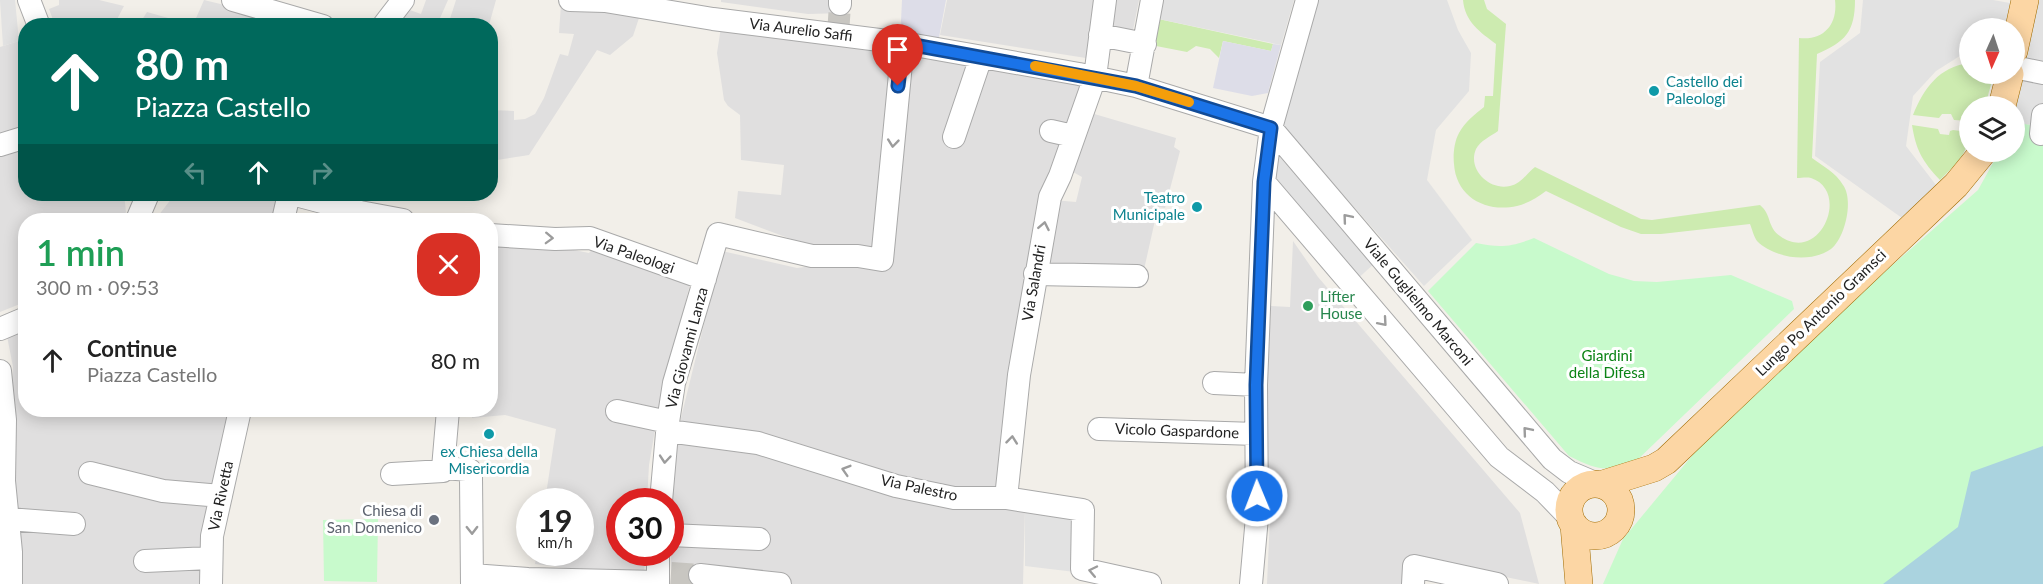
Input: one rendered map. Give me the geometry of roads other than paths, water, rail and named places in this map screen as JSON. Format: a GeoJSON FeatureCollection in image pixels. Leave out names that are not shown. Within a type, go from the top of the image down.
{"type":"FeatureCollection","features":[{"type":"Feature","properties":{"kind":"main road"},"geometry":{"type":"LineString","coordinates":[[2021,18],[2025,0]]}},
{"type":"Feature","properties":{"kind":"main road","name":"Lungo Po Antonio Gramsci"},"geometry":{"type":"LineString","coordinates":[[1599,484],[1654,468],[1666,461],[1956,185],[1975,162]]}},
{"type":"Feature","properties":{"kind":"main road","name":"Lungo Po Antonio Gramsci"},"geometry":{"type":"LineString","coordinates":[[1622,509],[1654,468]]}},
{"type":"Feature","properties":{"kind":"main road"},"geometry":{"type":"LineString","coordinates":[[1599,484],[1617,494],[1622,509],[1617,525],[1605,535],[1580,584],[1569,511],[1574,495],[1579,489],[1599,484]]}},
{"type":"Feature","properties":{"kind":"main road"},"geometry":{"type":"LineString","coordinates":[[1572,522],[1588,535],[1605,535]]}},
{"type":"Feature","properties":{"kind":"street"},"geometry":{"type":"LineString","coordinates":[[29,0],[36,18]]}},
{"type":"Feature","properties":{"kind":"street"},"geometry":{"type":"LineString","coordinates":[[233,0],[295,18]]}},
{"type":"Feature","properties":{"kind":"street"},"geometry":{"type":"LineString","coordinates":[[388,18],[403,0]]}},
{"type":"Feature","properties":{"kind":"street","name":"Via Aurelio Saffi"},"geometry":{"type":"LineString","coordinates":[[570,0],[605,1],[713,19],[903,43],[1095,77],[1136,86],[1271,128]]}},
{"type":"Feature","properties":{"kind":"street","name":"Via Salandri"},"geometry":{"type":"LineString","coordinates":[[1006,498],[1019,375],[1050,197],[1060,176],[1062,133],[1095,77],[1105,0]]}},
{"type":"Feature","properties":{"kind":"street"},"geometry":{"type":"LineString","coordinates":[[1136,86],[1152,0]]}},
{"type":"Feature","properties":{"kind":"street"},"geometry":{"type":"LineString","coordinates":[[1251,584],[1257,517],[1256,385],[1264,182],[1271,128],[1306,0]]}},
{"type":"Feature","properties":{"kind":"street"},"geometry":{"type":"LineString","coordinates":[[1100,35],[1145,44]]}},
{"type":"Feature","properties":{"kind":"street","name":"Via Giovanni Lanza"},"geometry":{"type":"LineString","coordinates":[[662,488],[675,383],[718,234],[812,256],[858,256],[882,260],[903,43]]}},
{"type":"Feature","properties":{"kind":"street"},"geometry":{"type":"LineString","coordinates":[[954,137],[981,57]]}},
{"type":"Feature","properties":{"kind":"street"},"geometry":{"type":"LineString","coordinates":[[2025,69],[2043,73]]}},
{"type":"Feature","properties":{"kind":"street","name":"Viale Guglielmo Marconi"},"geometry":{"type":"LineString","coordinates":[[1271,128],[1552,459],[1569,472],[1599,484]]}},
{"type":"Feature","properties":{"kind":"street"},"geometry":{"type":"LineString","coordinates":[[0,145],[18,139]]}},
{"type":"Feature","properties":{"kind":"street"},"geometry":{"type":"LineString","coordinates":[[1264,182],[1498,457],[1545,492],[1572,522]]}},
{"type":"Feature","properties":{"kind":"street"},"geometry":{"type":"LineString","coordinates":[[318,201],[365,213]]}},
{"type":"Feature","properties":{"kind":"street","name":"Via Paleologi"},"geometry":{"type":"LineString","coordinates":[[498,235],[555,239],[590,238],[705,279]]}},
{"type":"Feature","properties":{"kind":"street"},"geometry":{"type":"LineString","coordinates":[[1035,274],[1137,276]]}},
{"type":"Feature","properties":{"kind":"street"},"geometry":{"type":"LineString","coordinates":[[0,329],[18,321]]}},
{"type":"Feature","properties":{"kind":"street"},"geometry":{"type":"LineString","coordinates":[[0,371],[5,420],[4,481],[11,584]]}},
{"type":"Feature","properties":{"kind":"street"},"geometry":{"type":"LineString","coordinates":[[1214,383],[1256,385]]}},
{"type":"Feature","properties":{"kind":"street","name":"Via Palestro"},"geometry":{"type":"LineString","coordinates":[[617,411],[668,426],[758,442],[896,486],[954,498],[1006,498],[1083,510],[1082,569],[1150,584]]}},
{"type":"Feature","properties":{"kind":"street","name":"Via Rivetta"},"geometry":{"type":"LineString","coordinates":[[211,584],[212,536],[238,417]]}},
{"type":"Feature","properties":{"kind":"street"},"geometry":{"type":"LineString","coordinates":[[392,474],[443,471],[447,417]]}},
{"type":"Feature","properties":{"kind":"street","name":"Vicolo Gaspardone"},"geometry":{"type":"LineString","coordinates":[[1099,429],[1256,434]]}},
{"type":"Feature","properties":{"kind":"street"},"geometry":{"type":"LineString","coordinates":[[443,468],[470,470],[472,579],[661,573]]}},
{"type":"Feature","properties":{"kind":"street"},"geometry":{"type":"LineString","coordinates":[[90,473],[163,491],[221,496]]}},
{"type":"Feature","properties":{"kind":"street"},"geometry":{"type":"LineString","coordinates":[[8,519],[74,525]]}},
{"type":"Feature","properties":{"kind":"street"},"geometry":{"type":"LineString","coordinates":[[684,536],[759,539]]}},
{"type":"Feature","properties":{"kind":"street"},"geometry":{"type":"LineString","coordinates":[[145,561],[210,558]]}},
{"type":"Feature","properties":{"kind":"street"},"geometry":{"type":"LineString","coordinates":[[1413,584],[1414,566],[1497,584]]}},
{"type":"Feature","properties":{"kind":"street"},"geometry":{"type":"LineString","coordinates":[[700,575],[780,584]]}},
{"type":"Feature","properties":{"kind":"water"},"geometry":{"type":"Polygon","coordinates":[[[2043,446],[2043,584],[1883,584],[1958,527],[1971,472],[2043,446]]]}},
{"type":"Feature","properties":{"kind":"tunnel"},"geometry":{"type":"LineString","coordinates":[[838,35],[840,4]]}},
{"type":"Feature","properties":{"kind":"tunnel"},"geometry":{"type":"LineString","coordinates":[[671,573],[700,575]]}},
{"type":"Feature","properties":{"kind":"place","name":"Castello dei Paleologi"},"geometry":{"type":"Point","coordinates":[1654,91]}},
{"type":"Feature","properties":{"kind":"place","name":"Teatro Municipale"},"geometry":{"type":"Point","coordinates":[1197,207]}},
{"type":"Feature","properties":{"kind":"place","name":"Lifter House"},"geometry":{"type":"Point","coordinates":[1308,306]}},
{"type":"Feature","properties":{"kind":"place","name":"ex Chiesa della Misericordia"},"geometry":{"type":"Point","coordinates":[489,434]}},
{"type":"Feature","properties":{"kind":"place","name":"Chiesa di San Domenico"},"geometry":{"type":"Point","coordinates":[434,520]}},
{"type":"Feature","properties":{"kind":"park label","name":"Giardini della Difesa"},"geometry":{"type":"Point","coordinates":[1607,364]}}]}
